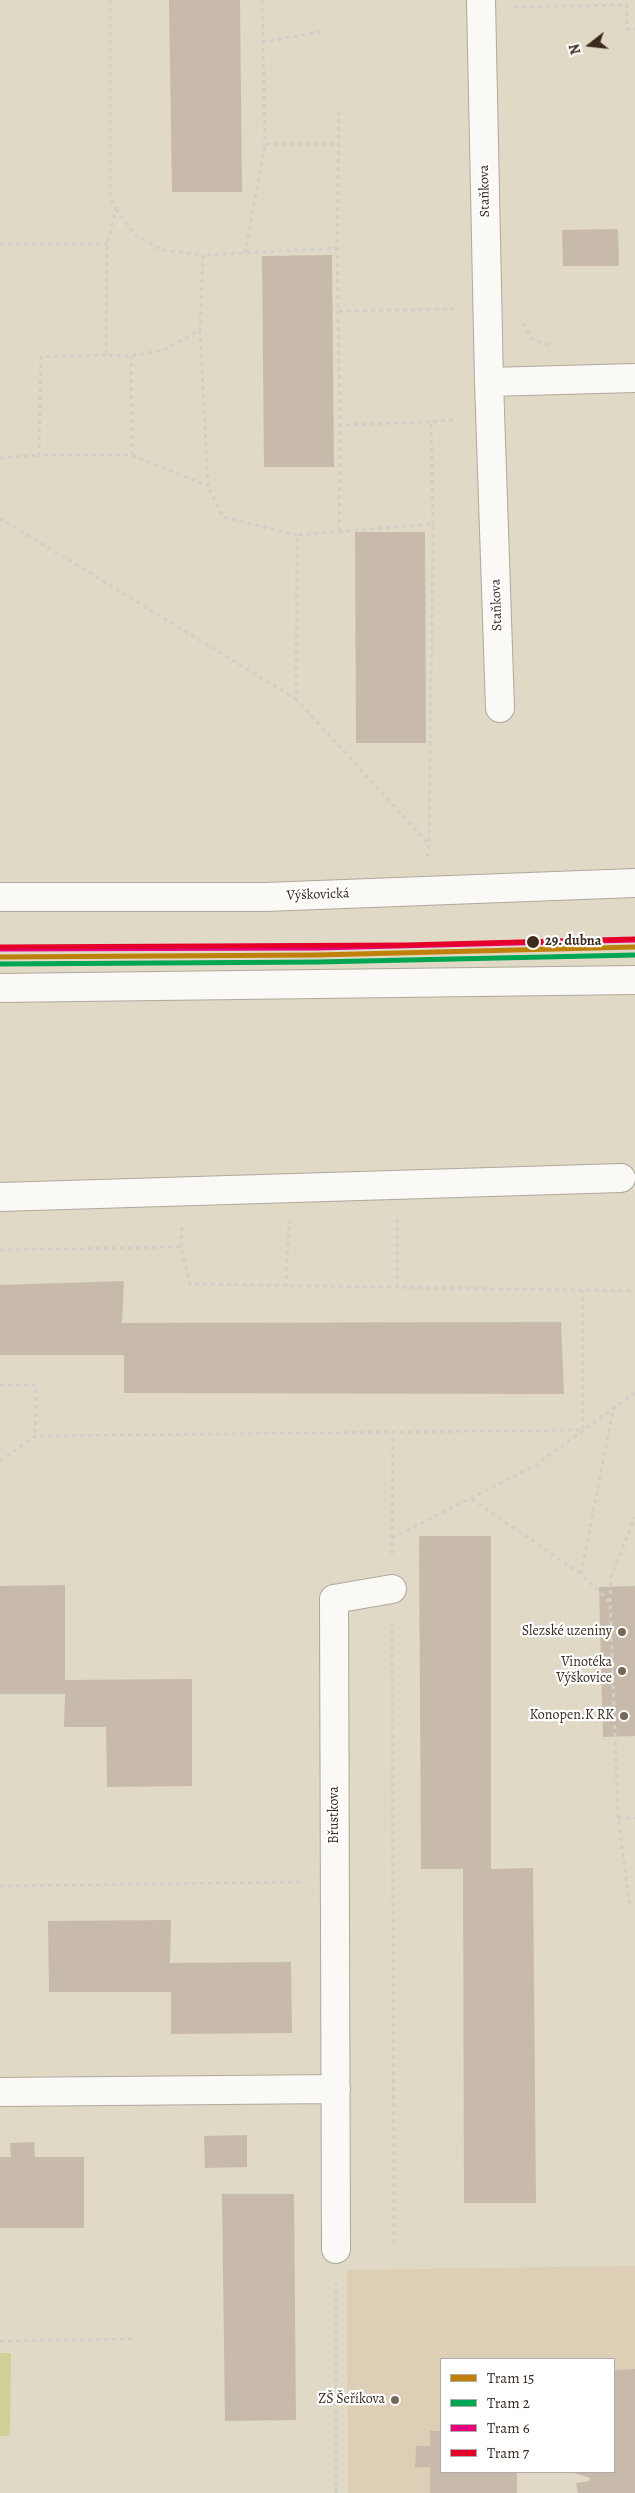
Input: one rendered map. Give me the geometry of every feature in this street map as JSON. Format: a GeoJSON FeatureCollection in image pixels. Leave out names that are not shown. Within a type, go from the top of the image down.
{"type":"FeatureCollection","features":[{"type":"Feature","properties":{"kind":"street","name":"Staňkova"},"geometry":{"type":"LineString","coordinates":[[481,0],[487,309],[500,708]]}},
{"type":"Feature","properties":{"kind":"street"},"geometry":{"type":"LineString","coordinates":[[489,382],[635,378]]}},
{"type":"Feature","properties":{"kind":"street","name":"Výškovická"},"geometry":{"type":"LineString","coordinates":[[0,897],[265,897],[635,883]]}},
{"type":"Feature","properties":{"kind":"street"},"geometry":{"type":"LineString","coordinates":[[0,988],[635,980]]}},
{"type":"Feature","properties":{"kind":"street"},"geometry":{"type":"LineString","coordinates":[[0,1197],[621,1178]]}},
{"type":"Feature","properties":{"kind":"street","name":"Břustkova"},"geometry":{"type":"LineString","coordinates":[[336,2249],[334,1599],[392,1589]]}},
{"type":"Feature","properties":{"kind":"street"},"geometry":{"type":"LineString","coordinates":[[0,2092],[336,2089]]}},
{"type":"Feature","properties":{"kind":"path"},"geometry":{"type":"LineString","coordinates":[[110,0],[110,196],[116,209],[135,235],[162,250],[203,255],[337,248]]}},
{"type":"Feature","properties":{"kind":"path"},"geometry":{"type":"LineString","coordinates":[[244,253],[265,144],[262,0]]}},
{"type":"Feature","properties":{"kind":"path"},"geometry":{"type":"LineString","coordinates":[[509,7],[626,5],[627,29],[635,29]]}},
{"type":"Feature","properties":{"kind":"path"},"geometry":{"type":"LineString","coordinates":[[262,42],[324,31]]}},
{"type":"Feature","properties":{"kind":"path"},"geometry":{"type":"LineString","coordinates":[[339,111],[337,248],[340,425],[339,531]]}},
{"type":"Feature","properties":{"kind":"path"},"geometry":{"type":"LineString","coordinates":[[265,144],[339,144]]}},
{"type":"Feature","properties":{"kind":"path"},"geometry":{"type":"LineString","coordinates":[[106,355],[107,244],[116,209]]}},
{"type":"Feature","properties":{"kind":"path"},"geometry":{"type":"LineString","coordinates":[[0,244],[107,244]]}},
{"type":"Feature","properties":{"kind":"path"},"geometry":{"type":"LineString","coordinates":[[203,255],[200,330],[208,486],[223,517],[297,535],[433,524]]}},
{"type":"Feature","properties":{"kind":"path"},"geometry":{"type":"LineString","coordinates":[[339,311],[487,309]]}},
{"type":"Feature","properties":{"kind":"path"},"geometry":{"type":"LineString","coordinates":[[518,316],[532,339],[557,348]]}},
{"type":"Feature","properties":{"kind":"path"},"geometry":{"type":"LineString","coordinates":[[39,455],[41,358],[106,355],[131,356],[164,350],[200,330]]}},
{"type":"Feature","properties":{"kind":"path"},"geometry":{"type":"LineString","coordinates":[[131,356],[132,455]]}},
{"type":"Feature","properties":{"kind":"path"},"geometry":{"type":"LineString","coordinates":[[340,425],[431,422],[490,416]]}},
{"type":"Feature","properties":{"kind":"path"},"geometry":{"type":"LineString","coordinates":[[0,518],[296,699],[429,844],[433,524],[431,422]]}},
{"type":"Feature","properties":{"kind":"path"},"geometry":{"type":"LineString","coordinates":[[0,458],[39,455],[132,455],[208,486]]}},
{"type":"Feature","properties":{"kind":"path"},"geometry":{"type":"LineString","coordinates":[[296,699],[297,535]]}},
{"type":"Feature","properties":{"kind":"path"},"geometry":{"type":"LineString","coordinates":[[397,1185],[397,1289]]}},
{"type":"Feature","properties":{"kind":"path"},"geometry":{"type":"LineString","coordinates":[[286,1288],[291,1188]]}},
{"type":"Feature","properties":{"kind":"path"},"geometry":{"type":"LineString","coordinates":[[0,1250],[182,1247],[190,1284],[286,1288],[635,1291]]}},
{"type":"Feature","properties":{"kind":"path"},"geometry":{"type":"LineString","coordinates":[[583,1291],[584,1430]]}},
{"type":"Feature","properties":{"kind":"path"},"geometry":{"type":"LineString","coordinates":[[0,1385],[36,1385],[35,1436]]}},
{"type":"Feature","properties":{"kind":"path"},"geometry":{"type":"LineString","coordinates":[[392,1538],[534,1466],[635,1393]]}},
{"type":"Feature","properties":{"kind":"path"},"geometry":{"type":"LineString","coordinates":[[581,1574],[613,1409]]}},
{"type":"Feature","properties":{"kind":"path"},"geometry":{"type":"LineString","coordinates":[[0,1461],[35,1436],[584,1430]]}},
{"type":"Feature","properties":{"kind":"path"},"geometry":{"type":"LineString","coordinates":[[393,1432],[394,2248]]}},
{"type":"Feature","properties":{"kind":"path"},"geometry":{"type":"LineString","coordinates":[[472,1499],[581,1574],[610,1602]]}},
{"type":"Feature","properties":{"kind":"path"},"geometry":{"type":"LineString","coordinates":[[630,1906],[618,1818],[610,1602],[611,1577],[635,1517]]}},
{"type":"Feature","properties":{"kind":"path"},"geometry":{"type":"LineString","coordinates":[[618,1818],[635,1818]]}},
{"type":"Feature","properties":{"kind":"path"},"geometry":{"type":"LineString","coordinates":[[0,1886],[335,1881]]}},
{"type":"Feature","properties":{"kind":"path"},"geometry":{"type":"LineString","coordinates":[[336,2249],[336,2493]]}},
{"type":"Feature","properties":{"kind":"path"},"geometry":{"type":"LineString","coordinates":[[0,2341],[136,2339]]}},
{"type":"Feature","properties":{"kind":"shaded area","name":"ZŠ Šeříkova"},"geometry":{"type":"Polygon","coordinates":[[[635,2266],[635,2369],[615,2370],[615,2358],[440,2358],[440,2431],[430,2431],[430,2446],[416,2446],[415,2468],[430,2467],[430,2493],[348,2493],[347,2270],[635,2266]]]}},
{"type":"Feature","properties":{"kind":"green space"},"geometry":{"type":"Polygon","coordinates":[[[0,2353],[11,2353],[10,2436],[0,2436],[0,2353]]]}},
{"type":"Feature","properties":{"kind":"building"},"geometry":{"type":"Polygon","coordinates":[[[169,0],[240,0],[242,192],[172,192],[169,0]]]}},
{"type":"Feature","properties":{"kind":"building"},"geometry":{"type":"Polygon","coordinates":[[[618,229],[619,266],[563,266],[562,230],[618,229]]]}},
{"type":"Feature","properties":{"kind":"building"},"geometry":{"type":"Polygon","coordinates":[[[332,255],[334,467],[264,467],[262,256],[332,255]]]}},
{"type":"Feature","properties":{"kind":"building"},"geometry":{"type":"Polygon","coordinates":[[[355,532],[425,532],[426,743],[356,743],[355,532]]]}},
{"type":"Feature","properties":{"kind":"building"},"geometry":{"type":"Polygon","coordinates":[[[124,1281],[122,1323],[561,1322],[564,1394],[124,1393],[124,1355],[0,1355],[0,1285],[124,1281]]]}},
{"type":"Feature","properties":{"kind":"building"},"geometry":{"type":"Polygon","coordinates":[[[419,1536],[491,1536],[491,1869],[533,1868],[536,2203],[464,2203],[463,1869],[421,1869],[419,1536]]]}},
{"type":"Feature","properties":{"kind":"building"},"geometry":{"type":"Polygon","coordinates":[[[65,1585],[65,1680],[192,1679],[192,1786],[107,1787],[106,1727],[64,1727],[65,1694],[0,1694],[0,1586],[65,1585]]]}},
{"type":"Feature","properties":{"kind":"building"},"geometry":{"type":"Polygon","coordinates":[[[635,1586],[635,1736],[603,1737],[599,1587],[635,1586]]]}},
{"type":"Feature","properties":{"kind":"building"},"geometry":{"type":"Polygon","coordinates":[[[171,1920],[170,1963],[291,1962],[292,2033],[171,2034],[171,1992],[49,1992],[48,1921],[171,1920]]]}},
{"type":"Feature","properties":{"kind":"building"},"geometry":{"type":"Polygon","coordinates":[[[247,2135],[247,2167],[205,2168],[204,2136],[247,2135]]]}},
{"type":"Feature","properties":{"kind":"building"},"geometry":{"type":"Polygon","coordinates":[[[34,2142],[35,2157],[84,2157],[84,2228],[0,2228],[0,2157],[11,2157],[10,2143],[34,2142]]]}},
{"type":"Feature","properties":{"kind":"building"},"geometry":{"type":"Polygon","coordinates":[[[222,2194],[294,2194],[296,2420],[225,2421],[222,2194]]]}},
{"type":"Feature","properties":{"kind":"building"},"geometry":{"type":"Polygon","coordinates":[[[635,2369],[635,2493],[578,2493],[576,2483],[589,2481],[590,2478],[574,2473],[615,2473],[615,2370],[635,2369]]]}},
{"type":"Feature","properties":{"kind":"building"},"geometry":{"type":"Polygon","coordinates":[[[430,2431],[440,2431],[440,2473],[517,2473],[517,2493],[430,2493],[430,2467],[415,2468],[416,2446],[430,2446],[430,2431]]]}},
{"type":"Feature","properties":{"kind":"tram line","name":"7"},"geometry":{"type":"LineString","coordinates":[[0,947],[407,945],[635,939]]}},
{"type":"Feature","properties":{"kind":"tram line","name":"6"},"geometry":{"type":"LineString","coordinates":[[0,949],[317,948],[635,940]]}},
{"type":"Feature","properties":{"kind":"tram line","name":"15"},"geometry":{"type":"LineString","coordinates":[[0,957],[317,955],[635,947]]}},
{"type":"Feature","properties":{"kind":"tram line","name":"2"},"geometry":{"type":"LineString","coordinates":[[0,964],[317,962],[635,955]]}},
{"type":"Feature","properties":{"kind":"place","name":"29. dubna"},"geometry":{"type":"Point","coordinates":[533,942]}},
{"type":"Feature","properties":{"kind":"place","name":"Slezské uzeniny"},"geometry":{"type":"Point","coordinates":[622,1632]}},
{"type":"Feature","properties":{"kind":"place","name":"Vinotéka Výškovice"},"geometry":{"type":"Point","coordinates":[622,1671]}},
{"type":"Feature","properties":{"kind":"place","name":"Konopen.K RK"},"geometry":{"type":"Point","coordinates":[624,1716]}},
{"type":"Feature","properties":{"kind":"place","name":"ZŠ Šeříkova"},"geometry":{"type":"Point","coordinates":[395,2400]}}]}
